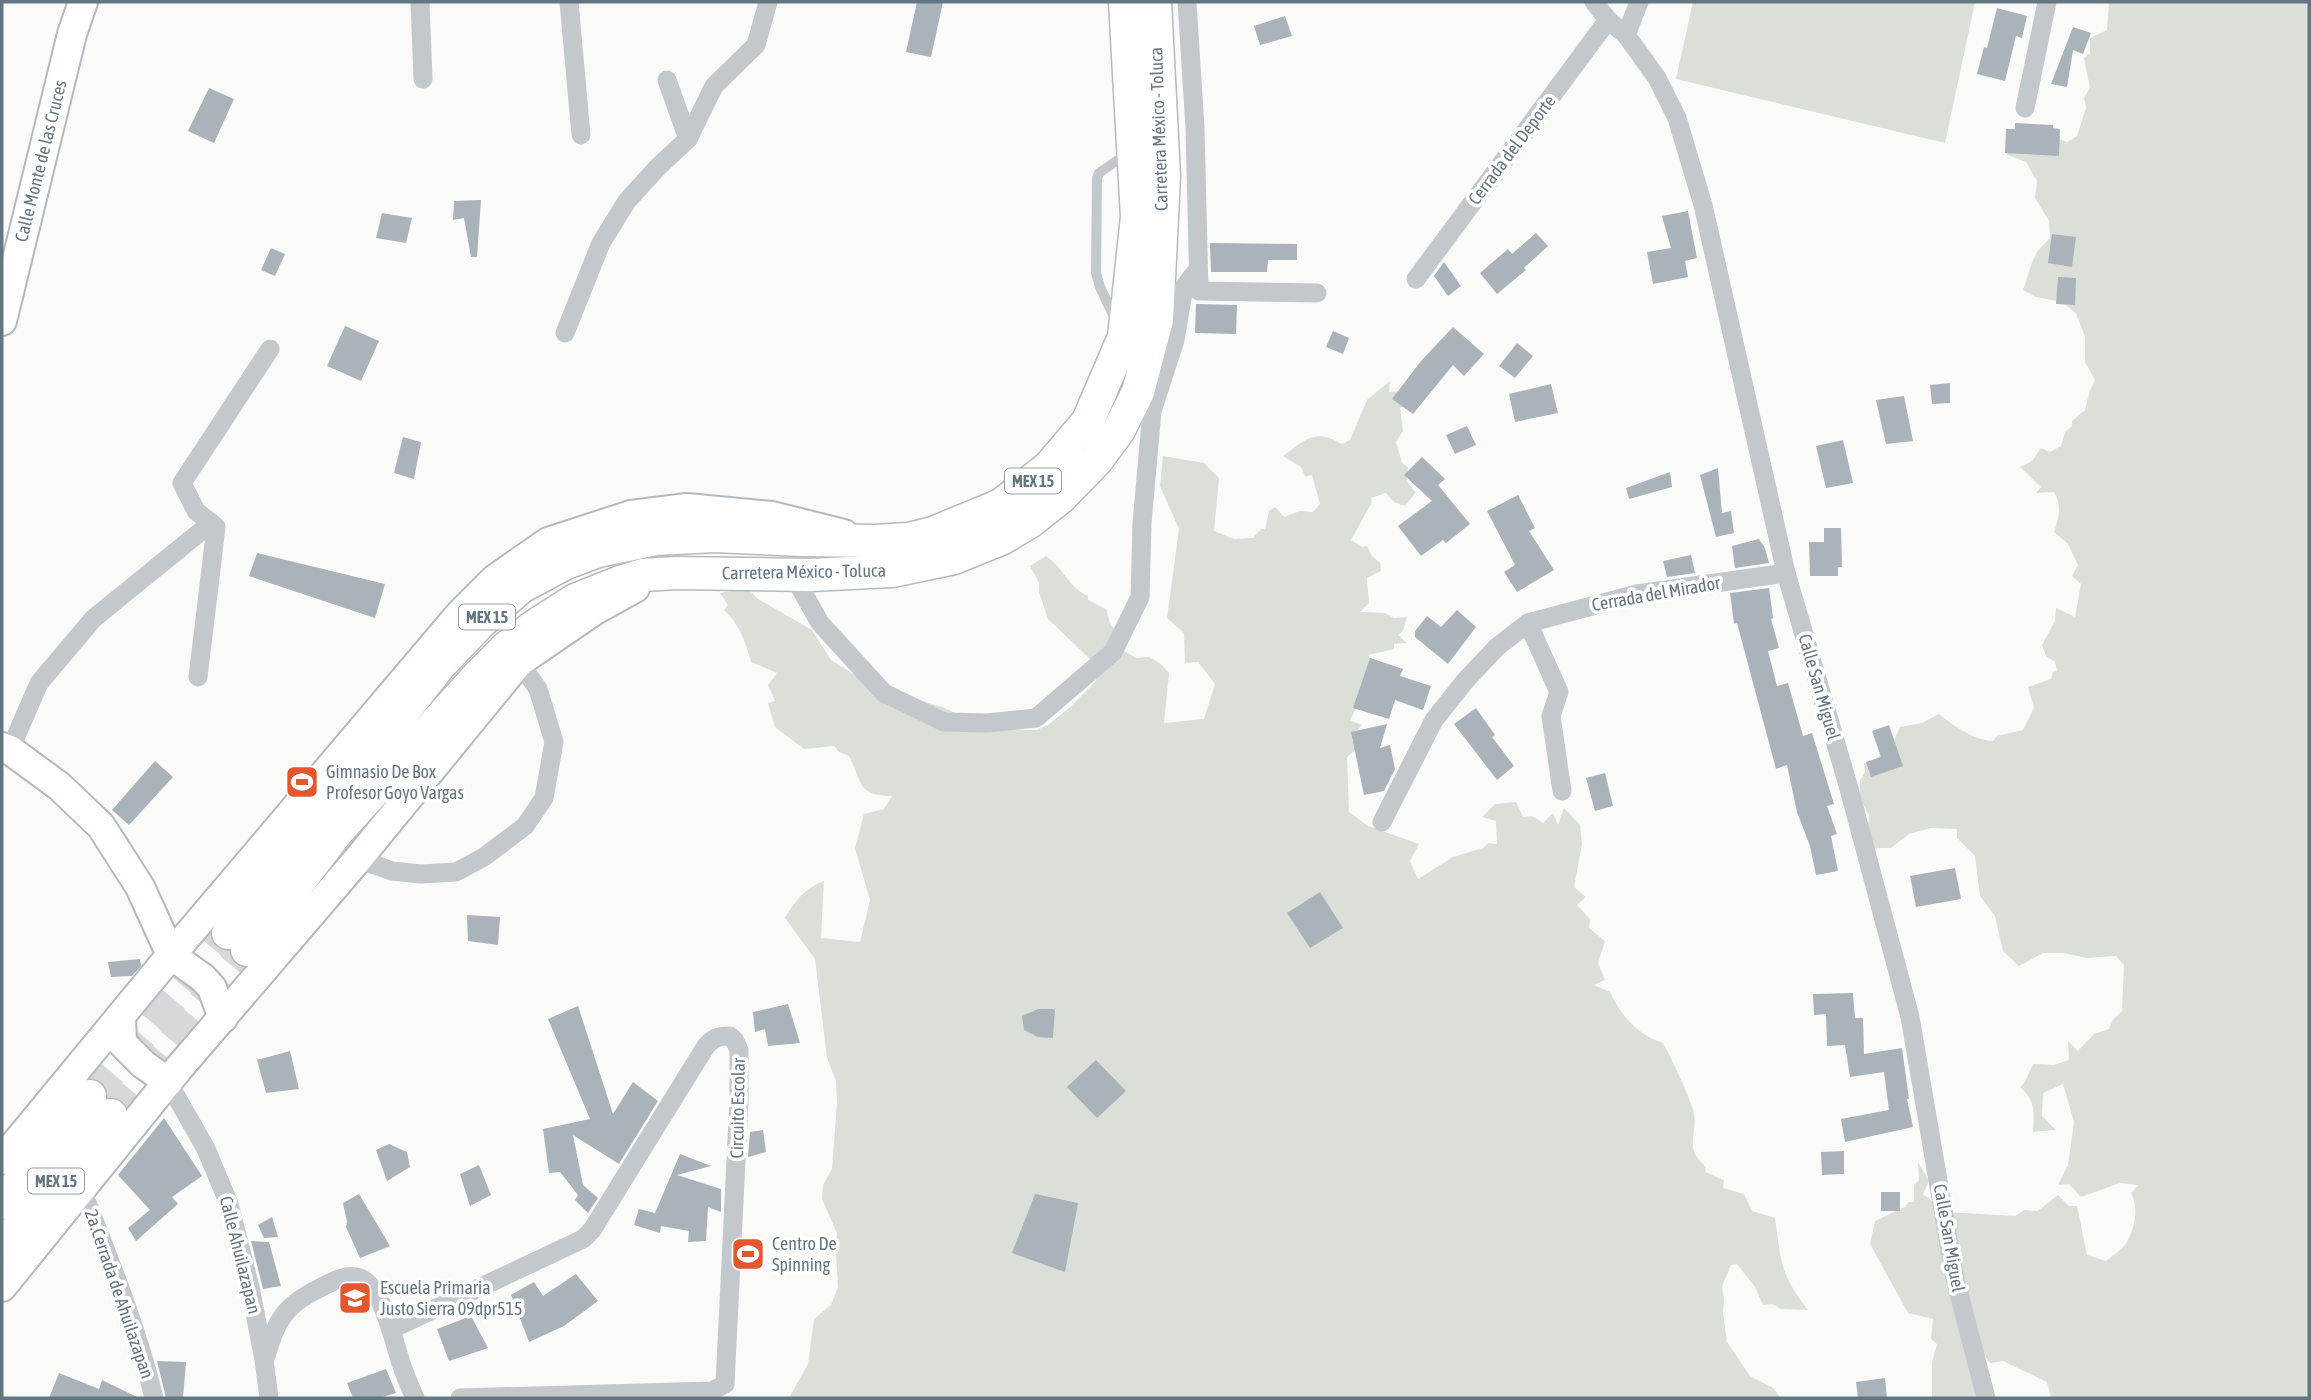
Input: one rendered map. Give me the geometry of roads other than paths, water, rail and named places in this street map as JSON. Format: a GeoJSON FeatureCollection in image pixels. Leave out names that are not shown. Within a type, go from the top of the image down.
{"type":"FeatureCollection","features":[{"type":"Feature","properties":{"kind":"main road","name":"Carretera México - Toluca"},"geometry":{"type":"LineString","coordinates":[[1125,2],[1137,218],[1124,337],[1088,421],[1049,467],[1001,505],[933,533],[909,539],[803,540],[714,536],[656,538],[598,551],[566,563],[521,587],[481,622],[440,665],[238,941],[506,648],[575,600],[620,582],[662,574],[793,575],[892,571],[954,558],[1001,539],[1031,521],[1060,498],[1097,460],[1119,430],[1138,392],[1157,320],[1164,176],[1155,2]]}},
{"type":"Feature","properties":{"kind":"main road","name":"MEX 15"},"geometry":{"type":"LineString","coordinates":[[2,1203],[101,1105],[2,1247]]}},
{"type":"Feature","properties":{"kind":"street","name":"Calle Monte de las Cruces"},"geometry":{"type":"LineString","coordinates":[[2,321],[72,34],[83,2]]}},
{"type":"Feature","properties":{"kind":"street"},"geometry":{"type":"LineString","coordinates":[[420,2],[423,79]]}},
{"type":"Feature","properties":{"kind":"street"},"geometry":{"type":"LineString","coordinates":[[569,2],[581,135]]}},
{"type":"Feature","properties":{"kind":"street"},"geometry":{"type":"LineString","coordinates":[[565,333],[601,243],[627,201],[688,139],[714,86],[756,45],[768,2]]}},
{"type":"Feature","properties":{"kind":"street"},"geometry":{"type":"LineString","coordinates":[[1187,2],[1195,128],[1199,291],[1317,293]]}},
{"type":"Feature","properties":{"kind":"street","name":"Calle San Miguel"},"geometry":{"type":"LineString","coordinates":[[1594,2],[1608,20],[1626,35],[1657,78],[1677,118],[1690,161],[1725,298],[1786,573],[1910,1017],[1954,1273],[1986,1398]]}},
{"type":"Feature","properties":{"kind":"street"},"geometry":{"type":"LineString","coordinates":[[1626,35],[1639,2]]}},
{"type":"Feature","properties":{"kind":"street"},"geometry":{"type":"LineString","coordinates":[[2025,108],[2047,2]]}},
{"type":"Feature","properties":{"kind":"street","name":"Cerrada del Deporte"},"geometry":{"type":"LineString","coordinates":[[1416,279],[1608,20]]}},
{"type":"Feature","properties":{"kind":"street"},"geometry":{"type":"LineString","coordinates":[[667,80],[688,139]]}},
{"type":"Feature","properties":{"kind":"street"},"geometry":{"type":"LineString","coordinates":[[793,575],[820,623],[884,693],[944,722],[986,723],[1036,718],[1113,652],[1140,597],[1142,523],[1153,411],[1175,340],[1184,287],[1198,269]]}},
{"type":"Feature","properties":{"kind":"street"},"geometry":{"type":"LineString","coordinates":[[198,677],[216,527],[196,511],[181,483],[270,349]]}},
{"type":"Feature","properties":{"kind":"street"},"geometry":{"type":"LineString","coordinates":[[2,1160],[459,615],[495,579],[548,542],[631,515],[687,508],[772,516],[874,541]]}},
{"type":"Feature","properties":{"kind":"street"},"geometry":{"type":"LineString","coordinates":[[211,523],[94,618],[39,683],[6,748],[59,786],[101,825],[139,887],[171,956],[203,978],[212,988],[223,1018]]}},
{"type":"Feature","properties":{"kind":"street","name":"Cerrada del Mirador"},"geometry":{"type":"LineString","coordinates":[[1382,822],[1434,720],[1497,646],[1528,623],[1637,594],[1786,573]]}},
{"type":"Feature","properties":{"kind":"street"},"geometry":{"type":"LineString","coordinates":[[2,1287],[168,1082],[358,859],[519,662],[595,610],[662,574]]}},
{"type":"Feature","properties":{"kind":"street"},"geometry":{"type":"LineString","coordinates":[[1528,623],[1559,692],[1551,716],[1562,792]]}},
{"type":"Feature","properties":{"kind":"street"},"geometry":{"type":"LineString","coordinates":[[358,859],[393,871],[456,872],[484,857],[524,826],[544,798],[554,742],[538,689],[519,662]]}},
{"type":"Feature","properties":{"kind":"street"},"geometry":{"type":"LineString","coordinates":[[121,1016],[122,1043],[143,1064],[168,1082]]}},
{"type":"Feature","properties":{"kind":"street","name":"Circuito Escolar"},"geometry":{"type":"LineString","coordinates":[[391,1329],[583,1238],[592,1230],[706,1046],[713,1038],[730,1036],[739,1050],[725,1384],[712,1391],[460,1398]]}},
{"type":"Feature","properties":{"kind":"street","name":"Calle Ahuilazapan"},"geometry":{"type":"LineString","coordinates":[[168,1082],[206,1149],[229,1203],[250,1287],[269,1398]]}},
{"type":"Feature","properties":{"kind":"street","name":"2a.Cerrada de Ahuilazapan"},"geometry":{"type":"LineString","coordinates":[[82,1190],[113,1267],[145,1362],[154,1398]]}},
{"type":"Feature","properties":{"kind":"street"},"geometry":{"type":"LineString","coordinates":[[264,1360],[276,1326],[287,1308],[337,1279],[359,1278],[367,1282],[376,1295],[415,1398]]}},
{"type":"Feature","properties":{"kind":"tunnel"},"geometry":{"type":"LineString","coordinates":[[90,1096],[228,933]]}},
{"type":"Feature","properties":{"kind":"tunnel"},"geometry":{"type":"LineString","coordinates":[[111,1115],[247,950]]}},
{"type":"Feature","properties":{"kind":"place","name":"Gimnasio De Box Profesor Goyo Vargas"},"geometry":{"type":"Point","coordinates":[302,782]}},
{"type":"Feature","properties":{"kind":"place","name":"Centro De Spinning"},"geometry":{"type":"Point","coordinates":[748,1254]}},
{"type":"Feature","properties":{"kind":"place","name":"Escuela Primaria Justo Sierra 09dpr515"},"geometry":{"type":"Point","coordinates":[355,1298]}}]}
